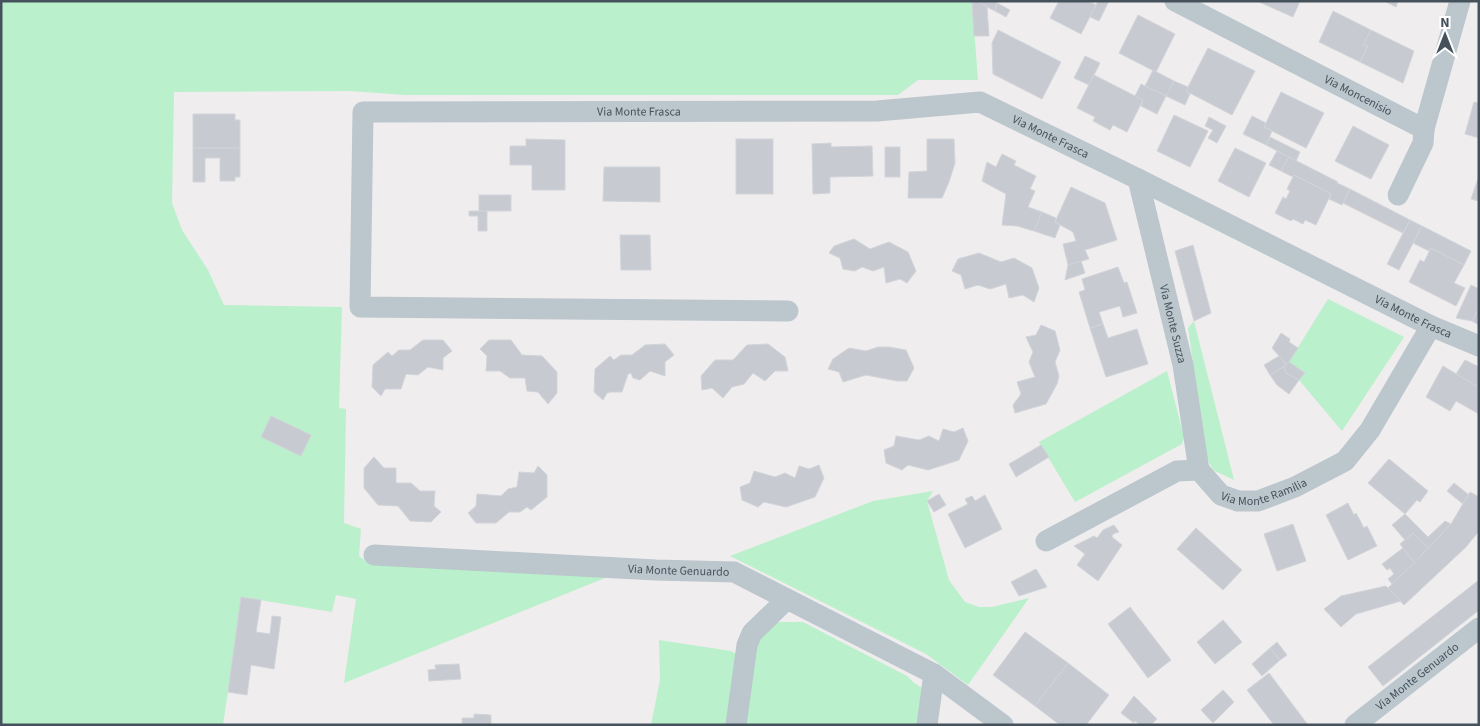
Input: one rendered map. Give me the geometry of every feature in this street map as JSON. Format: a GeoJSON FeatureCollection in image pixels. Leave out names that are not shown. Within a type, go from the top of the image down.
{"type":"FeatureCollection","features":[{"type":"Feature","properties":{"kind":"street","name":"Via Moncenisio"},"geometry":{"type":"LineString","coordinates":[[1175,1],[1424,129]]}},
{"type":"Feature","properties":{"kind":"street"},"geometry":{"type":"LineString","coordinates":[[1398,196],[1423,143],[1424,129],[1460,1]]}},
{"type":"Feature","properties":{"kind":"street","name":"Via Monte Frasca"},"geometry":{"type":"LineString","coordinates":[[788,311],[360,307],[364,112],[877,111],[980,102],[1431,326],[1479,346]]}},
{"type":"Feature","properties":{"kind":"street","name":"Via Monte Suzza"},"geometry":{"type":"LineString","coordinates":[[1138,179],[1183,365],[1199,470]]}},
{"type":"Feature","properties":{"kind":"street","name":"Via Monte Ramilia"},"geometry":{"type":"LineString","coordinates":[[1199,470],[1221,495],[1238,501],[1258,501],[1295,487],[1345,461],[1370,430],[1431,326]]}},
{"type":"Feature","properties":{"kind":"street"},"geometry":{"type":"LineString","coordinates":[[1046,541],[1177,471],[1199,470]]}},
{"type":"Feature","properties":{"kind":"street","name":"Via Monte Genuardo"},"geometry":{"type":"LineString","coordinates":[[374,555],[638,569],[734,572],[934,674],[1003,725]]}},
{"type":"Feature","properties":{"kind":"street"},"geometry":{"type":"LineString","coordinates":[[736,725],[747,645],[752,633],[786,600]]}},
{"type":"Feature","properties":{"kind":"street","name":"Via Monte Genuardo"},"geometry":{"type":"LineString","coordinates":[[1355,725],[1479,628]]}},
{"type":"Feature","properties":{"kind":"street"},"geometry":{"type":"LineString","coordinates":[[926,725],[934,674]]}},
{"type":"Feature","properties":{"kind":"green space"},"geometry":{"type":"Polygon","coordinates":[[[1,1],[972,1],[978,80],[918,80],[898,95],[405,95],[350,91],[174,92],[172,203],[182,230],[208,270],[224,305],[342,307],[339,408],[346,409],[344,523],[361,529],[359,556],[367,562],[610,576],[344,683],[356,599],[336,595],[332,612],[242,597],[223,725],[1,725],[1,1]]]}},
{"type":"Feature","properties":{"kind":"green space"},"geometry":{"type":"Polygon","coordinates":[[[1328,299],[1404,337],[1342,431],[1299,380],[1305,373],[1289,362],[1328,299]]]}},
{"type":"Feature","properties":{"kind":"green space"},"geometry":{"type":"Polygon","coordinates":[[[1194,321],[1234,480],[1213,470],[1207,458],[1188,328],[1194,321]]]}},
{"type":"Feature","properties":{"kind":"green space"},"geometry":{"type":"Polygon","coordinates":[[[1167,371],[1184,437],[1182,444],[1075,502],[1039,442],[1167,371]]]}},
{"type":"Feature","properties":{"kind":"green space"},"geometry":{"type":"Polygon","coordinates":[[[933,491],[927,501],[949,580],[965,602],[979,607],[992,607],[1029,598],[968,685],[926,654],[730,556],[873,501],[933,491]]]}},
{"type":"Feature","properties":{"kind":"green space"},"geometry":{"type":"Polygon","coordinates":[[[776,622],[803,622],[907,676],[922,688],[918,725],[745,725],[753,650],[760,637],[776,622]]]}},
{"type":"Feature","properties":{"kind":"green space"},"geometry":{"type":"Polygon","coordinates":[[[659,640],[731,651],[741,657],[732,725],[651,725],[660,680],[659,640]]]}},
{"type":"Feature","properties":{"kind":"building"},"geometry":{"type":"Polygon","coordinates":[[[972,1],[978,1],[987,7],[989,36],[974,36],[972,1]]]}},
{"type":"Feature","properties":{"kind":"building"},"geometry":{"type":"Polygon","coordinates":[[[978,1],[997,1],[995,11],[987,7],[978,1]]]}},
{"type":"Feature","properties":{"kind":"building"},"geometry":{"type":"Polygon","coordinates":[[[1059,1],[1088,1],[1096,5],[1081,34],[1050,18],[1059,1]]]}},
{"type":"Feature","properties":{"kind":"building"},"geometry":{"type":"Polygon","coordinates":[[[1098,1],[1109,1],[1099,21],[1090,17],[1098,1]]]}},
{"type":"Feature","properties":{"kind":"building"},"geometry":{"type":"Polygon","coordinates":[[[1257,1],[1300,1],[1293,17],[1257,1]]]}},
{"type":"Feature","properties":{"kind":"building"},"geometry":{"type":"Polygon","coordinates":[[[1384,1],[1398,1],[1396,7],[1384,1]]]}},
{"type":"Feature","properties":{"kind":"building"},"geometry":{"type":"Polygon","coordinates":[[[997,3],[1010,10],[1006,17],[995,11],[997,3]]]}},
{"type":"Feature","properties":{"kind":"building"},"geometry":{"type":"Polygon","coordinates":[[[1333,11],[1371,30],[1363,45],[1368,46],[1360,62],[1319,42],[1333,11]]]}},
{"type":"Feature","properties":{"kind":"building"},"geometry":{"type":"Polygon","coordinates":[[[1138,15],[1175,34],[1156,72],[1119,53],[1138,15]]]}},
{"type":"Feature","properties":{"kind":"building"},"geometry":{"type":"Polygon","coordinates":[[[998,30],[1061,62],[1042,99],[993,74],[992,43],[998,30]]]}},
{"type":"Feature","properties":{"kind":"building"},"geometry":{"type":"Polygon","coordinates":[[[1371,30],[1414,51],[1403,83],[1360,62],[1368,46],[1363,45],[1371,30]]]}},
{"type":"Feature","properties":{"kind":"building"},"geometry":{"type":"Polygon","coordinates":[[[1208,48],[1255,71],[1232,115],[1186,91],[1208,48]]]}},
{"type":"Feature","properties":{"kind":"building"},"geometry":{"type":"Polygon","coordinates":[[[1085,56],[1100,63],[1089,85],[1074,78],[1085,56]]]}},
{"type":"Feature","properties":{"kind":"building"},"geometry":{"type":"Polygon","coordinates":[[[1153,70],[1174,81],[1166,96],[1145,86],[1153,70]]]}},
{"type":"Feature","properties":{"kind":"building"},"geometry":{"type":"Polygon","coordinates":[[[1094,75],[1143,100],[1127,132],[1113,125],[1110,130],[1093,121],[1095,117],[1077,108],[1094,75]]]}},
{"type":"Feature","properties":{"kind":"building"},"geometry":{"type":"Polygon","coordinates":[[[1174,81],[1188,87],[1186,91],[1190,94],[1185,105],[1166,96],[1174,81]]]}},
{"type":"Feature","properties":{"kind":"building"},"geometry":{"type":"Polygon","coordinates":[[[1141,84],[1166,96],[1157,114],[1141,106],[1143,100],[1135,96],[1141,84]]]}},
{"type":"Feature","properties":{"kind":"building"},"geometry":{"type":"Polygon","coordinates":[[[1281,92],[1324,113],[1306,148],[1264,127],[1281,92]]]}},
{"type":"Feature","properties":{"kind":"building"},"geometry":{"type":"Polygon","coordinates":[[[1474,102],[1479,103],[1479,138],[1465,134],[1474,102]]]}},
{"type":"Feature","properties":{"kind":"building"},"geometry":{"type":"Polygon","coordinates":[[[193,114],[235,114],[235,120],[240,120],[240,148],[193,148],[193,114]]]}},
{"type":"Feature","properties":{"kind":"building"},"geometry":{"type":"Polygon","coordinates":[[[1174,115],[1208,131],[1190,167],[1157,151],[1174,115]]]}},
{"type":"Feature","properties":{"kind":"building"},"geometry":{"type":"Polygon","coordinates":[[[1252,116],[1266,123],[1264,127],[1272,131],[1266,145],[1243,134],[1252,116]]]}},
{"type":"Feature","properties":{"kind":"building"},"geometry":{"type":"Polygon","coordinates":[[[1209,117],[1226,126],[1217,143],[1208,138],[1213,130],[1205,126],[1209,117]]]}},
{"type":"Feature","properties":{"kind":"building"},"geometry":{"type":"Polygon","coordinates":[[[1353,126],[1389,145],[1371,179],[1335,161],[1353,126]]]}},
{"type":"Feature","properties":{"kind":"building"},"geometry":{"type":"Polygon","coordinates":[[[1270,137],[1300,152],[1296,161],[1266,145],[1270,137]]]}},
{"type":"Feature","properties":{"kind":"building"},"geometry":{"type":"Polygon","coordinates":[[[526,139],[565,140],[565,190],[532,190],[532,165],[510,165],[510,146],[526,146],[526,139]]]}},
{"type":"Feature","properties":{"kind":"building"},"geometry":{"type":"Polygon","coordinates":[[[736,139],[773,139],[773,194],[736,194],[736,139]]]}},
{"type":"Feature","properties":{"kind":"building"},"geometry":{"type":"Polygon","coordinates":[[[927,139],[954,139],[955,163],[949,182],[942,198],[908,198],[909,172],[927,171],[927,139]]]}},
{"type":"Feature","properties":{"kind":"building"},"geometry":{"type":"Polygon","coordinates":[[[831,143],[831,147],[872,146],[873,176],[830,177],[830,193],[813,194],[812,144],[831,143]]]}},
{"type":"Feature","properties":{"kind":"building"},"geometry":{"type":"Polygon","coordinates":[[[885,147],[900,147],[900,177],[885,177],[885,147]]]}},
{"type":"Feature","properties":{"kind":"building"},"geometry":{"type":"Polygon","coordinates":[[[193,148],[240,148],[240,177],[235,177],[235,181],[220,181],[220,158],[205,158],[205,182],[193,182],[193,148]]]}},
{"type":"Feature","properties":{"kind":"building"},"geometry":{"type":"Polygon","coordinates":[[[1235,148],[1266,163],[1249,197],[1218,181],[1235,148]]]}},
{"type":"Feature","properties":{"kind":"building"},"geometry":{"type":"Polygon","coordinates":[[[1277,151],[1289,157],[1281,171],[1269,165],[1277,151]]]}},
{"type":"Feature","properties":{"kind":"building"},"geometry":{"type":"Polygon","coordinates":[[[1002,154],[1016,161],[1014,165],[1036,176],[1030,189],[1035,191],[1028,207],[1042,212],[1034,231],[1017,226],[1002,225],[1006,194],[982,181],[987,162],[996,167],[1002,154]]]}},
{"type":"Feature","properties":{"kind":"building"},"geometry":{"type":"Polygon","coordinates":[[[1289,157],[1350,189],[1342,205],[1329,199],[1331,194],[1294,175],[1293,177],[1281,171],[1289,157]]]}},
{"type":"Feature","properties":{"kind":"building"},"geometry":{"type":"Polygon","coordinates":[[[604,167],[660,167],[660,202],[603,201],[604,167]]]}},
{"type":"Feature","properties":{"kind":"building"},"geometry":{"type":"Polygon","coordinates":[[[1294,175],[1331,194],[1316,225],[1305,220],[1303,224],[1293,219],[1291,221],[1275,213],[1283,197],[1286,199],[1290,191],[1287,189],[1294,175]]]}},
{"type":"Feature","properties":{"kind":"building"},"geometry":{"type":"Polygon","coordinates":[[[1479,176],[1479,201],[1471,199],[1479,176]]]}},
{"type":"Feature","properties":{"kind":"building"},"geometry":{"type":"Polygon","coordinates":[[[1071,187],[1105,203],[1117,240],[1085,250],[1089,259],[1068,265],[1063,244],[1076,241],[1073,232],[1055,222],[1071,187]]]}},
{"type":"Feature","properties":{"kind":"building"},"geometry":{"type":"Polygon","coordinates":[[[1350,189],[1410,220],[1403,233],[1343,203],[1350,189]]]}},
{"type":"Feature","properties":{"kind":"building"},"geometry":{"type":"Polygon","coordinates":[[[479,195],[511,195],[511,211],[479,211],[479,195]]]}},
{"type":"Feature","properties":{"kind":"building"},"geometry":{"type":"Polygon","coordinates":[[[469,211],[487,211],[487,231],[478,231],[478,216],[469,216],[469,211]]]}},
{"type":"Feature","properties":{"kind":"building"},"geometry":{"type":"Polygon","coordinates":[[[1042,212],[1056,218],[1055,222],[1060,225],[1055,238],[1034,231],[1042,212]]]}},
{"type":"Feature","properties":{"kind":"building"},"geometry":{"type":"Polygon","coordinates":[[[1410,220],[1422,226],[1399,270],[1387,264],[1410,220]]]}},
{"type":"Feature","properties":{"kind":"building"},"geometry":{"type":"Polygon","coordinates":[[[1422,226],[1471,251],[1464,265],[1431,248],[1429,251],[1413,243],[1422,226]]]}},
{"type":"Feature","properties":{"kind":"building"},"geometry":{"type":"Polygon","coordinates":[[[620,235],[650,235],[651,270],[621,270],[620,235]]]}},
{"type":"Feature","properties":{"kind":"building"},"geometry":{"type":"Polygon","coordinates":[[[854,239],[870,249],[889,242],[908,252],[916,271],[907,283],[900,279],[886,283],[884,267],[873,271],[862,267],[855,271],[843,269],[840,258],[829,253],[834,246],[854,239]]]}},
{"type":"Feature","properties":{"kind":"building"},"geometry":{"type":"Polygon","coordinates":[[[1193,245],[1211,313],[1194,321],[1175,251],[1193,245]]]}},
{"type":"Feature","properties":{"kind":"building"},"geometry":{"type":"Polygon","coordinates":[[[1431,248],[1464,265],[1454,283],[1465,288],[1456,306],[1409,282],[1420,260],[1424,262],[1431,248]]]}},
{"type":"Feature","properties":{"kind":"building"},"geometry":{"type":"Polygon","coordinates":[[[979,253],[1001,262],[1014,258],[1032,268],[1039,288],[1034,302],[1023,295],[1009,298],[1006,284],[990,289],[978,285],[965,289],[961,275],[952,271],[958,259],[979,253]]]}},
{"type":"Feature","properties":{"kind":"building"},"geometry":{"type":"Polygon","coordinates":[[[1081,261],[1085,273],[1065,280],[1068,265],[1081,261]]]}},
{"type":"Feature","properties":{"kind":"building"},"geometry":{"type":"Polygon","coordinates":[[[1118,267],[1124,283],[1127,282],[1137,313],[1123,317],[1120,306],[1099,312],[1103,324],[1090,328],[1079,292],[1085,290],[1082,279],[1118,267]]]}},
{"type":"Feature","properties":{"kind":"building"},"geometry":{"type":"Polygon","coordinates":[[[1471,285],[1479,289],[1479,308],[1472,321],[1456,318],[1471,285]]]}},
{"type":"Feature","properties":{"kind":"building"},"geometry":{"type":"Polygon","coordinates":[[[1479,308],[1479,325],[1472,321],[1479,308]]]}},
{"type":"Feature","properties":{"kind":"building"},"geometry":{"type":"Polygon","coordinates":[[[1103,324],[1108,338],[1137,329],[1148,364],[1106,377],[1090,328],[1103,324]]]}},
{"type":"Feature","properties":{"kind":"building"},"geometry":{"type":"Polygon","coordinates":[[[1041,325],[1055,331],[1060,350],[1055,362],[1059,376],[1057,384],[1046,404],[1015,413],[1013,405],[1021,394],[1017,382],[1035,377],[1029,362],[1033,352],[1026,337],[1036,335],[1041,325]]]}},
{"type":"Feature","properties":{"kind":"building"},"geometry":{"type":"Polygon","coordinates":[[[1281,333],[1298,348],[1287,365],[1272,348],[1281,333]]]}},
{"type":"Feature","properties":{"kind":"building"},"geometry":{"type":"Polygon","coordinates":[[[423,340],[443,340],[452,351],[443,358],[443,370],[428,367],[418,375],[406,374],[401,389],[385,389],[381,396],[372,387],[373,365],[388,352],[392,356],[399,350],[410,350],[423,340]]]}},
{"type":"Feature","properties":{"kind":"building"},"geometry":{"type":"Polygon","coordinates":[[[489,340],[511,340],[522,355],[542,356],[557,372],[557,393],[548,404],[538,392],[527,391],[525,378],[510,378],[500,371],[486,371],[487,356],[480,349],[489,340]]]}},
{"type":"Feature","properties":{"kind":"building"},"geometry":{"type":"Polygon","coordinates":[[[665,344],[674,355],[665,362],[665,376],[650,371],[640,380],[633,378],[631,373],[628,374],[622,392],[607,393],[603,400],[594,392],[595,369],[610,356],[614,360],[621,355],[632,355],[645,345],[665,344]]]}},
{"type":"Feature","properties":{"kind":"building"},"geometry":{"type":"Polygon","coordinates":[[[768,344],[785,357],[788,371],[775,371],[765,381],[753,373],[744,384],[732,387],[723,398],[712,388],[702,390],[701,376],[715,360],[733,360],[747,345],[768,344]]]}},
{"type":"Feature","properties":{"kind":"building"},"geometry":{"type":"Polygon","coordinates":[[[878,347],[906,350],[914,368],[907,381],[866,375],[843,382],[839,372],[828,369],[833,359],[849,348],[866,351],[878,347]]]}},
{"type":"Feature","properties":{"kind":"building"},"geometry":{"type":"Polygon","coordinates":[[[1279,356],[1287,365],[1270,375],[1264,365],[1279,356]]]}},
{"type":"Feature","properties":{"kind":"building"},"geometry":{"type":"Polygon","coordinates":[[[1465,360],[1479,367],[1478,387],[1456,374],[1465,360]]]}},
{"type":"Feature","properties":{"kind":"building"},"geometry":{"type":"Polygon","coordinates":[[[1289,362],[1305,373],[1299,380],[1286,373],[1284,367],[1289,362]]]}},
{"type":"Feature","properties":{"kind":"building"},"geometry":{"type":"Polygon","coordinates":[[[1443,366],[1478,387],[1479,385],[1479,414],[1456,401],[1450,411],[1426,397],[1443,366]]]}},
{"type":"Feature","properties":{"kind":"building"},"geometry":{"type":"Polygon","coordinates":[[[1284,367],[1286,373],[1299,380],[1289,394],[1277,385],[1270,375],[1284,367]]]}},
{"type":"Feature","properties":{"kind":"building"},"geometry":{"type":"Polygon","coordinates":[[[271,416],[311,435],[301,456],[261,437],[271,416]]]}},
{"type":"Feature","properties":{"kind":"building"},"geometry":{"type":"Polygon","coordinates":[[[963,428],[968,441],[959,460],[928,470],[908,465],[902,470],[886,463],[884,450],[894,446],[896,436],[919,440],[929,436],[939,441],[943,429],[954,432],[963,428]]]}},
{"type":"Feature","properties":{"kind":"building"},"geometry":{"type":"Polygon","coordinates":[[[1041,445],[1049,457],[1016,477],[1009,464],[1041,445]]]}},
{"type":"Feature","properties":{"kind":"building"},"geometry":{"type":"Polygon","coordinates":[[[374,457],[384,468],[396,468],[396,483],[411,483],[420,491],[435,491],[434,506],[441,512],[431,522],[410,521],[398,506],[378,505],[364,488],[364,468],[374,457]]]}},
{"type":"Feature","properties":{"kind":"building"},"geometry":{"type":"Polygon","coordinates":[[[1389,459],[1428,491],[1420,502],[1417,500],[1405,514],[1368,483],[1389,459]]]}},
{"type":"Feature","properties":{"kind":"building"},"geometry":{"type":"Polygon","coordinates":[[[819,465],[824,478],[815,497],[786,507],[764,502],[758,507],[742,500],[740,487],[750,483],[754,471],[775,477],[785,473],[795,478],[799,466],[809,469],[819,465]]]}},
{"type":"Feature","properties":{"kind":"building"},"geometry":{"type":"Polygon","coordinates":[[[538,466],[547,475],[547,497],[531,510],[527,507],[520,512],[509,512],[496,523],[476,523],[468,513],[476,506],[477,494],[501,496],[508,489],[517,487],[519,472],[534,473],[538,466]]]}},
{"type":"Feature","properties":{"kind":"building"},"geometry":{"type":"Polygon","coordinates":[[[1454,483],[1469,495],[1463,504],[1447,491],[1454,483]]]}},
{"type":"Feature","properties":{"kind":"building"},"geometry":{"type":"Polygon","coordinates":[[[1470,492],[1479,497],[1479,531],[1466,547],[1404,605],[1388,588],[1451,524],[1470,492]]]}},
{"type":"Feature","properties":{"kind":"building"},"geometry":{"type":"Polygon","coordinates":[[[939,494],[946,505],[934,512],[927,501],[939,494]]]}},
{"type":"Feature","properties":{"kind":"building"},"geometry":{"type":"Polygon","coordinates":[[[985,495],[1002,529],[965,548],[948,514],[968,504],[965,499],[972,496],[975,501],[985,495]]]}},
{"type":"Feature","properties":{"kind":"building"},"geometry":{"type":"Polygon","coordinates":[[[1348,503],[1364,528],[1367,526],[1377,546],[1348,560],[1326,515],[1348,503]]]}},
{"type":"Feature","properties":{"kind":"building"},"geometry":{"type":"Polygon","coordinates":[[[1405,514],[1428,537],[1445,521],[1451,524],[1428,548],[1413,533],[1405,540],[1392,525],[1405,514]]]}},
{"type":"Feature","properties":{"kind":"building"},"geometry":{"type":"Polygon","coordinates":[[[1293,524],[1306,561],[1277,571],[1264,534],[1293,524]]]}},
{"type":"Feature","properties":{"kind":"building"},"geometry":{"type":"Polygon","coordinates":[[[1114,525],[1119,532],[1113,534],[1112,537],[1122,545],[1098,581],[1077,565],[1085,554],[1074,546],[1094,536],[1097,538],[1103,530],[1114,525]]]}},
{"type":"Feature","properties":{"kind":"building"},"geometry":{"type":"Polygon","coordinates":[[[1196,528],[1242,570],[1223,590],[1177,549],[1196,528]]]}},
{"type":"Feature","properties":{"kind":"building"},"geometry":{"type":"Polygon","coordinates":[[[1413,533],[1428,548],[1414,563],[1400,544],[1413,533]]]}},
{"type":"Feature","properties":{"kind":"building"},"geometry":{"type":"Polygon","coordinates":[[[1403,548],[1414,563],[1392,584],[1388,579],[1394,574],[1390,568],[1387,570],[1382,564],[1403,548]]]}},
{"type":"Feature","properties":{"kind":"building"},"geometry":{"type":"Polygon","coordinates":[[[1036,569],[1047,587],[1019,596],[1011,582],[1036,569]]]}},
{"type":"Feature","properties":{"kind":"building"},"geometry":{"type":"Polygon","coordinates":[[[1479,580],[1479,610],[1383,686],[1368,667],[1479,580]]]}},
{"type":"Feature","properties":{"kind":"building"},"geometry":{"type":"Polygon","coordinates":[[[1386,586],[1401,601],[1356,614],[1341,627],[1324,609],[1341,596],[1386,586]]]}},
{"type":"Feature","properties":{"kind":"building"},"geometry":{"type":"Polygon","coordinates":[[[241,597],[261,600],[256,632],[270,634],[272,616],[281,617],[274,669],[251,665],[247,695],[228,692],[241,597]]]}},
{"type":"Feature","properties":{"kind":"building"},"geometry":{"type":"Polygon","coordinates":[[[1130,607],[1171,660],[1148,678],[1108,624],[1130,607]]]}},
{"type":"Feature","properties":{"kind":"building"},"geometry":{"type":"Polygon","coordinates":[[[1223,620],[1242,642],[1215,664],[1197,642],[1223,620]]]}},
{"type":"Feature","properties":{"kind":"building"},"geometry":{"type":"Polygon","coordinates":[[[1025,632],[1068,663],[1035,706],[993,675],[1025,632]]]}},
{"type":"Feature","properties":{"kind":"building"},"geometry":{"type":"Polygon","coordinates":[[[1277,642],[1287,655],[1280,660],[1270,648],[1277,642]]]}},
{"type":"Feature","properties":{"kind":"building"},"geometry":{"type":"Polygon","coordinates":[[[1270,648],[1280,660],[1262,676],[1252,664],[1270,648]]]}},
{"type":"Feature","properties":{"kind":"building"},"geometry":{"type":"Polygon","coordinates":[[[1068,663],[1109,695],[1086,725],[1060,725],[1035,706],[1068,663]]]}},
{"type":"Feature","properties":{"kind":"building"},"geometry":{"type":"Polygon","coordinates":[[[459,664],[461,679],[429,681],[428,670],[436,669],[435,665],[459,664]]]}},
{"type":"Feature","properties":{"kind":"building"},"geometry":{"type":"Polygon","coordinates":[[[1269,673],[1308,725],[1274,725],[1247,690],[1269,673]]]}},
{"type":"Feature","properties":{"kind":"building"},"geometry":{"type":"Polygon","coordinates":[[[1223,690],[1234,702],[1213,723],[1201,710],[1223,690]]]}},
{"type":"Feature","properties":{"kind":"building"},"geometry":{"type":"Polygon","coordinates":[[[1134,696],[1157,719],[1151,725],[1140,725],[1135,721],[1134,723],[1121,713],[1134,696]]]}},
{"type":"Feature","properties":{"kind":"building"},"geometry":{"type":"Polygon","coordinates":[[[474,714],[491,715],[491,725],[462,725],[462,718],[474,718],[474,714]]]}}]}
